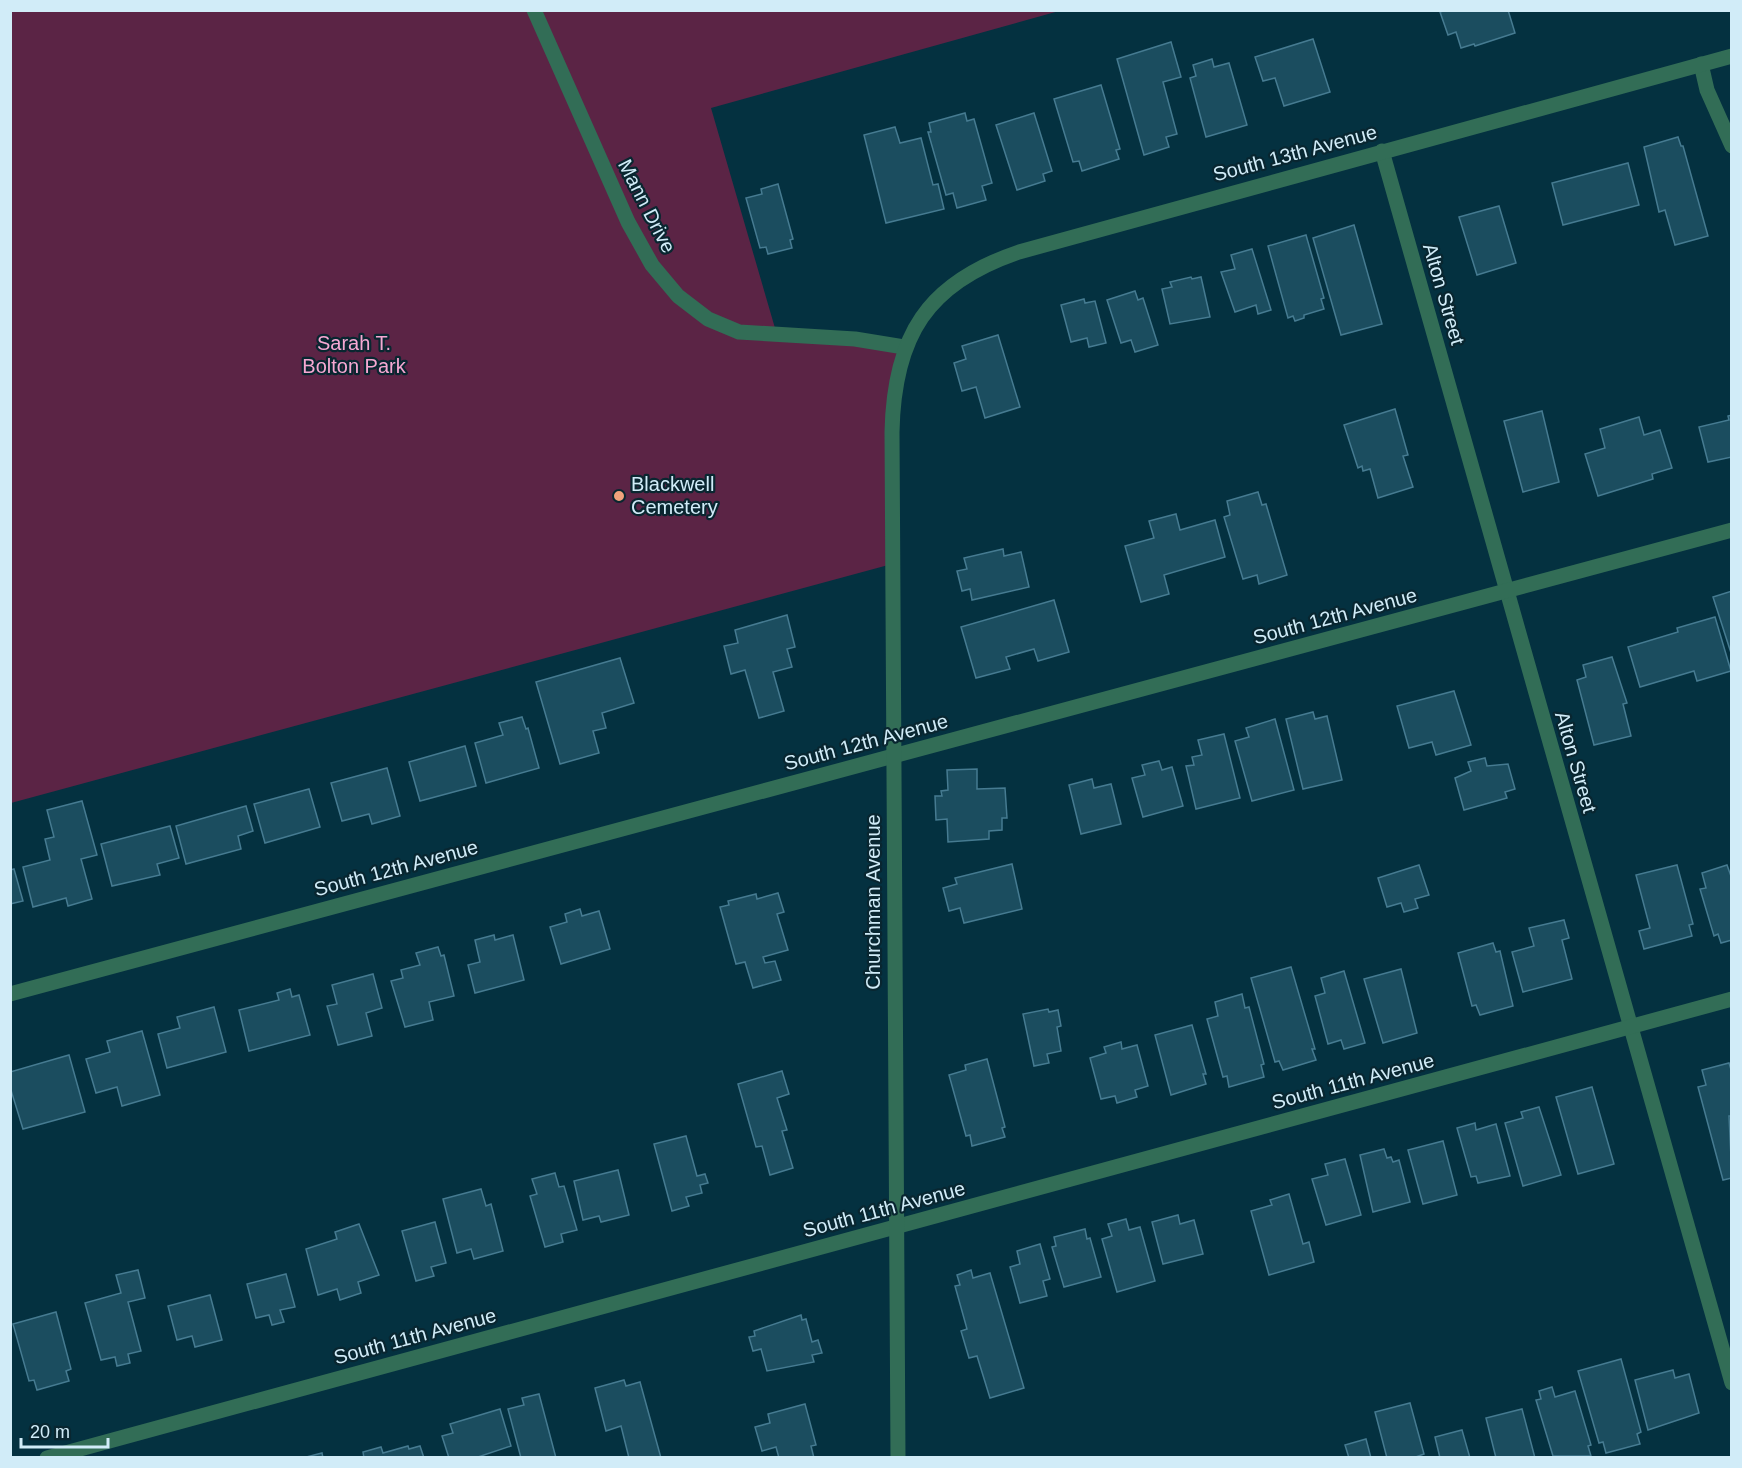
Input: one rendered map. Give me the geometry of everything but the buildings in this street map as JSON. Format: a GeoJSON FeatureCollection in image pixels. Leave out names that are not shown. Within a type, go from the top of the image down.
{"type":"FeatureCollection","features":[{"type":"Feature","properties":{"kind":"street","name":"Mann Drive"},"geometry":{"type":"LineString","coordinates":[[534,10],[628,222],[652,265],[678,296],[708,319],[739,332],[855,339],[904,347]]}},
{"type":"Feature","properties":{"kind":"street","name":"South 13th Avenue"},"geometry":{"type":"LineString","coordinates":[[904,347],[932,302],[960,279],[998,259],[1731,56]]}},
{"type":"Feature","properties":{"kind":"street"},"geometry":{"type":"LineString","coordinates":[[1701,64],[1707,90],[1731,146]]}},
{"type":"Feature","properties":{"kind":"street","name":"Alton Street"},"geometry":{"type":"LineString","coordinates":[[1382,151],[1731,1383]]}},
{"type":"Feature","properties":{"kind":"street","name":"Churchman Avenue"},"geometry":{"type":"LineString","coordinates":[[898,1458],[892,415],[896,377],[904,347]]}},
{"type":"Feature","properties":{"kind":"street","name":"South 12th Avenue"},"geometry":{"type":"LineString","coordinates":[[10,994],[1731,530]]}},
{"type":"Feature","properties":{"kind":"street","name":"South 11th Avenue"},"geometry":{"type":"LineString","coordinates":[[47,1458],[1731,999]]}},
{"type":"Feature","properties":{"kind":"green space","name":"Sarah T. Bolton Park"},"geometry":{"type":"Polygon","coordinates":[[[11,11],[1059,11],[711,108],[777,335],[904,347],[900,360],[892,564],[11,803],[11,11]]]}},
{"type":"Feature","properties":{"kind":"place","name":"Blackwell Cemetery"},"geometry":{"type":"Point","coordinates":[619,496]}}]}
